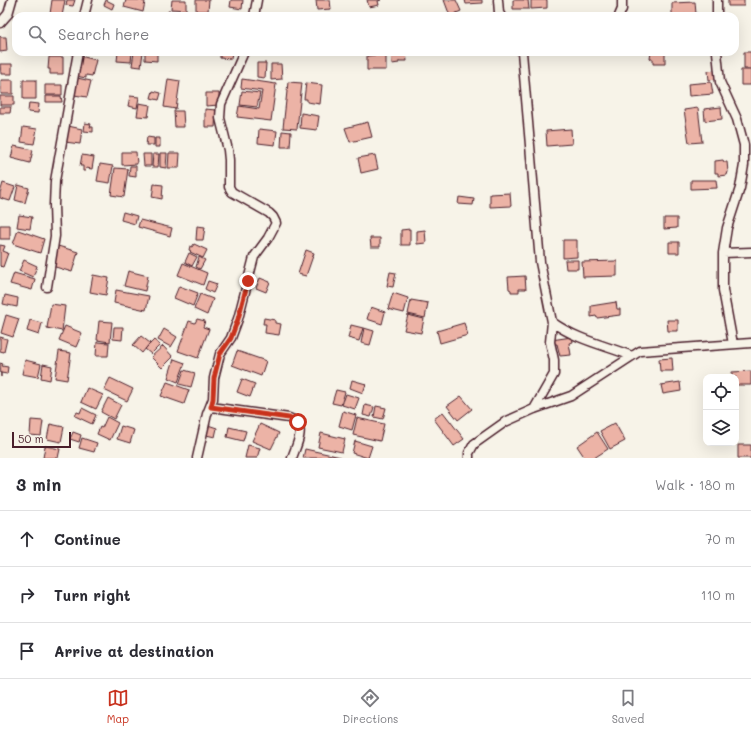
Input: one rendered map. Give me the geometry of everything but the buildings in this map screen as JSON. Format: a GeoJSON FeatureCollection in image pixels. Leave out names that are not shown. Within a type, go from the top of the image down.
{"type":"FeatureCollection","features":[{"type":"Feature","properties":{"kind":"street"},"geometry":{"type":"LineString","coordinates":[[0,23],[8,14],[12,0]]}},
{"type":"Feature","properties":{"kind":"street"},"geometry":{"type":"LineString","coordinates":[[85,12],[88,0]]}},
{"type":"Feature","properties":{"kind":"street"},"geometry":{"type":"LineString","coordinates":[[255,12],[257,0]]}},
{"type":"Feature","properties":{"kind":"street"},"geometry":{"type":"LineString","coordinates":[[498,0],[499,12]]}},
{"type":"Feature","properties":{"kind":"street"},"geometry":{"type":"LineString","coordinates":[[621,12],[622,0]]}},
{"type":"Feature","properties":{"kind":"street"},"geometry":{"type":"LineString","coordinates":[[717,0],[717,12]]}},
{"type":"Feature","properties":{"kind":"street"},"geometry":{"type":"LineString","coordinates":[[46,287],[55,236],[54,181],[77,56]]}},
{"type":"Feature","properties":{"kind":"street"},"geometry":{"type":"LineString","coordinates":[[197,458],[207,414],[213,399],[214,378],[220,354],[231,338],[238,319],[254,257],[268,238],[276,223],[273,216],[232,192],[229,187],[229,160],[220,118],[221,104],[242,56]]}},
{"type":"Feature","properties":{"kind":"street"},"geometry":{"type":"LineString","coordinates":[[522,56],[540,262],[552,322],[550,342],[554,360],[554,374],[534,410]]}},
{"type":"Feature","properties":{"kind":"street"},"geometry":{"type":"LineString","coordinates":[[717,56],[720,82],[737,118],[744,145],[744,165],[740,188],[727,228],[723,253],[723,290],[733,344]]}},
{"type":"Feature","properties":{"kind":"street"},"geometry":{"type":"LineString","coordinates":[[723,253],[751,252]]}},
{"type":"Feature","properties":{"kind":"street"},"geometry":{"type":"LineString","coordinates":[[552,322],[563,330],[588,342],[612,348],[632,356]]}},
{"type":"Feature","properties":{"kind":"street"},"geometry":{"type":"LineString","coordinates":[[470,458],[470,453],[474,444],[505,422],[571,396],[640,351],[751,344]]}},
{"type":"Feature","properties":{"kind":"street"},"geometry":{"type":"LineString","coordinates":[[211,407],[289,418],[298,422],[300,434],[292,458]]}},
{"type":"Feature","properties":{"kind":"route"},"geometry":{"type":"LineString","coordinates":[[248,281],[238,319],[231,338],[220,354],[214,378],[211,407],[289,418],[298,422]]}}]}
